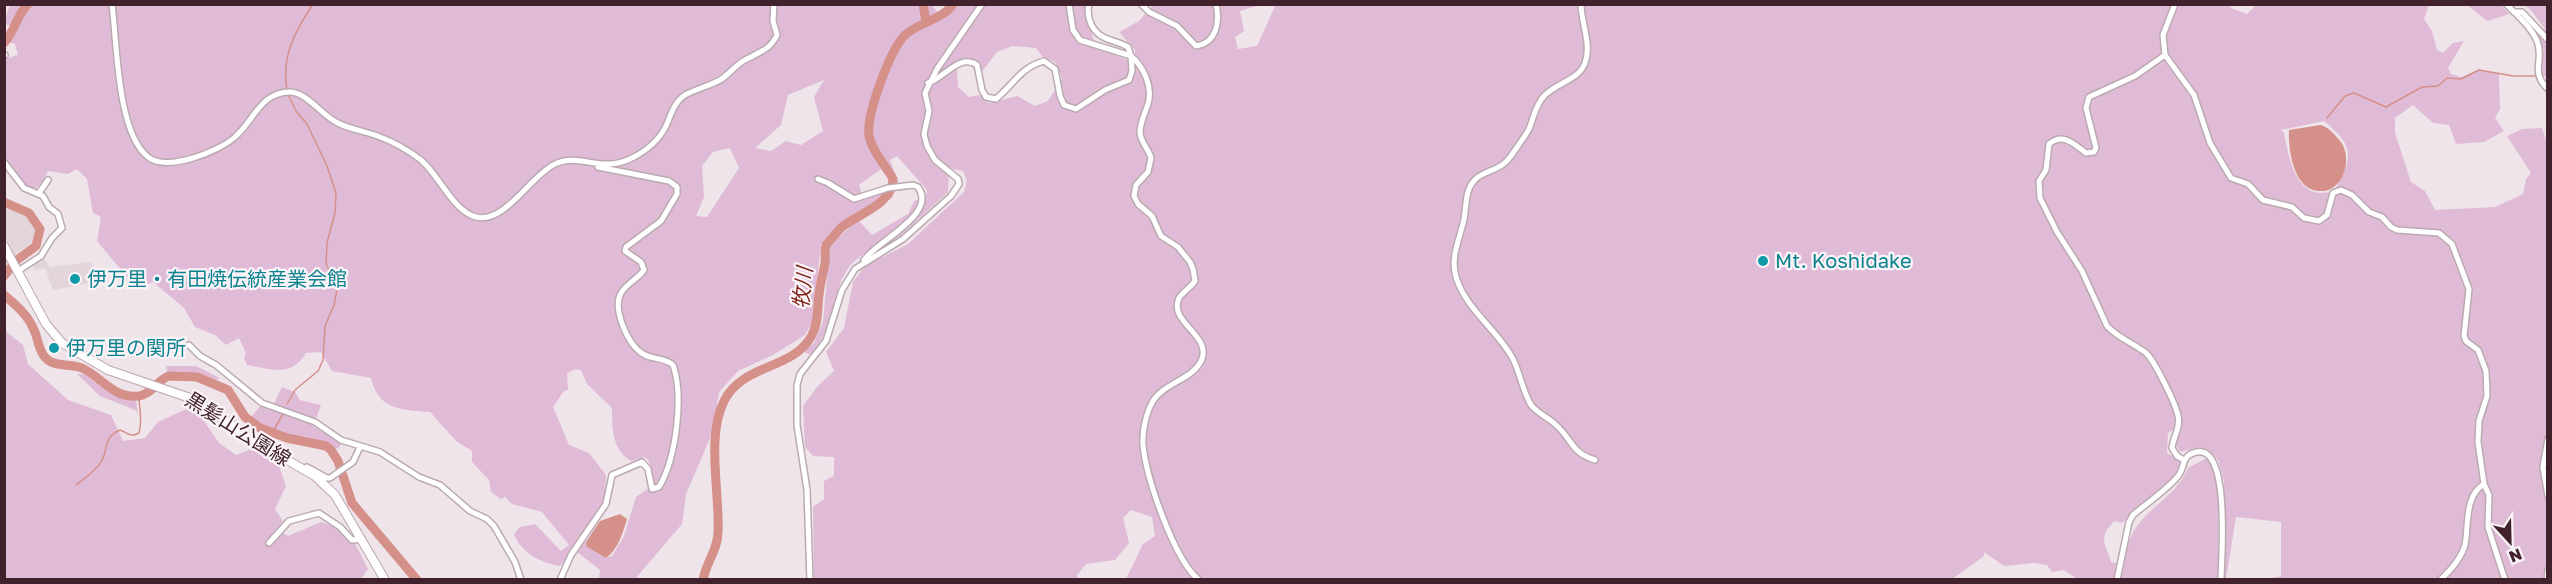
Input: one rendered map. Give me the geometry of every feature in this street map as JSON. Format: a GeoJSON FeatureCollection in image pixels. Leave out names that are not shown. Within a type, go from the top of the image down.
{"type":"FeatureCollection","features":[{"type":"Feature","properties":{"kind":"main road","name":"黒髪山公園線"},"geometry":{"type":"LineString","coordinates":[[4,246],[46,324],[62,343],[108,370],[193,399],[235,428],[315,476],[335,495],[385,579]]}},
{"type":"Feature","properties":{"kind":"street"},"geometry":{"type":"LineString","coordinates":[[112,4],[126,117],[138,148],[156,162],[183,161],[225,144],[244,128],[266,99],[291,92],[302,96],[326,117],[339,124],[380,136],[412,154],[431,170],[461,209],[478,217],[496,214],[508,207],[544,171],[557,163],[578,160],[604,169],[669,181],[677,187],[677,194],[660,221],[626,247],[625,252],[641,262],[644,270],[623,290],[618,303],[635,348],[652,358],[664,360],[673,365],[679,389],[672,455],[659,487],[652,489],[648,469],[642,462],[612,475],[606,504],[571,555],[560,579]]}},
{"type":"Feature","properties":{"kind":"street"},"geometry":{"type":"LineString","coordinates":[[594,165],[619,164],[646,149],[657,139],[676,103],[684,96],[721,80],[743,60],[770,46],[777,35],[773,21],[774,4]]}},
{"type":"Feature","properties":{"kind":"street"},"geometry":{"type":"LineString","coordinates":[[810,579],[808,502],[798,433],[797,385],[806,365],[826,341],[847,279],[864,262],[903,239],[951,196],[959,184],[958,178],[935,160],[927,146],[924,134],[928,118],[926,93],[928,83],[982,4]]}},
{"type":"Feature","properties":{"kind":"street"},"geometry":{"type":"LineString","coordinates":[[1069,4],[1073,30],[1080,40],[1131,56],[1145,76],[1150,90],[1140,129],[1142,141],[1151,158],[1148,172],[1136,185],[1134,196],[1138,204],[1152,216],[1161,236],[1178,248],[1193,269],[1195,281],[1181,296],[1178,308],[1181,316],[1199,339],[1203,352],[1198,365],[1167,387],[1154,400],[1144,428],[1142,443],[1155,494],[1167,528],[1182,559],[1192,574],[1199,579]]}},
{"type":"Feature","properties":{"kind":"street"},"geometry":{"type":"LineString","coordinates":[[928,83],[955,66],[967,61],[972,62],[977,65],[982,90],[986,98],[991,100],[1002,94],[1014,78],[1033,64],[1044,62],[1055,69],[1064,105],[1076,109],[1105,90],[1129,80],[1132,71],[1128,47],[1100,37],[1094,30],[1088,16],[1089,4]]}},
{"type":"Feature","properties":{"kind":"street"},"geometry":{"type":"LineString","coordinates":[[1141,4],[1149,12],[1177,26],[1196,46],[1207,42],[1215,33],[1219,23],[1216,4]]}},
{"type":"Feature","properties":{"kind":"street"},"geometry":{"type":"LineString","coordinates":[[1581,4],[1588,54],[1582,70],[1545,95],[1536,106],[1529,128],[1500,168],[1478,177],[1471,185],[1454,253],[1455,275],[1460,287],[1476,312],[1508,350],[1530,403],[1537,411],[1555,423],[1571,446],[1581,455],[1595,460]]}},
{"type":"Feature","properties":{"kind":"street"},"geometry":{"type":"LineString","coordinates":[[2175,4],[2163,35],[2165,55],[2174,64],[2194,95],[2210,143],[2232,178],[2248,184],[2263,200],[2292,207],[2310,221],[2319,221],[2327,215],[2333,193],[2342,189],[2352,195],[2369,212],[2382,217],[2391,227],[2397,230],[2439,233],[2452,244],[2469,289],[2464,336],[2466,341],[2478,350],[2486,371],[2487,396],[2478,430],[2484,484],[2489,495],[2488,527],[2505,579]]}},
{"type":"Feature","properties":{"kind":"street"},"geometry":{"type":"LineString","coordinates":[[2506,4],[2532,31],[2539,52],[2537,72],[2539,80],[2547,89]]}},
{"type":"Feature","properties":{"kind":"street"},"geometry":{"type":"LineString","coordinates":[[2514,12],[2522,12],[2547,40]]}},
{"type":"Feature","properties":{"kind":"street"},"geometry":{"type":"LineString","coordinates":[[2165,55],[2135,76],[2089,97],[2086,108],[2096,148],[2094,152],[2086,153],[2070,141],[2061,138],[2054,140],[2049,144],[2046,170],[2039,181],[2040,198],[2057,232],[2082,270],[2107,327],[2113,333],[2133,343],[2149,356],[2154,364],[2178,416],[2179,428],[2172,448],[2177,456],[2184,460]]}},
{"type":"Feature","properties":{"kind":"street"},"geometry":{"type":"LineString","coordinates":[[4,162],[24,188],[30,192],[39,193],[49,207],[58,214],[62,228],[40,256],[17,269]]}},
{"type":"Feature","properties":{"kind":"street"},"geometry":{"type":"LineString","coordinates":[[818,179],[854,199],[888,188],[913,185],[918,187],[923,197],[922,204],[915,215],[865,258],[864,262]]}},
{"type":"Feature","properties":{"kind":"street"},"geometry":{"type":"LineString","coordinates":[[39,193],[48,180]]}},
{"type":"Feature","properties":{"kind":"street"},"geometry":{"type":"LineString","coordinates":[[189,345],[200,356],[241,384],[255,399],[315,422],[341,440],[380,452],[419,477],[433,480],[470,511],[487,519],[511,554],[521,579]]}},
{"type":"Feature","properties":{"kind":"street"},"geometry":{"type":"LineString","coordinates":[[2547,439],[2543,467],[2547,496]]}},
{"type":"Feature","properties":{"kind":"street"},"geometry":{"type":"LineString","coordinates":[[303,470],[305,466],[327,478],[353,462],[360,447]]}},
{"type":"Feature","properties":{"kind":"street"},"geometry":{"type":"LineString","coordinates":[[2117,579],[2129,522],[2133,515],[2178,476],[2184,460],[2195,453],[2208,454],[2215,464],[2221,481],[2221,579]]}},
{"type":"Feature","properties":{"kind":"street"},"geometry":{"type":"LineString","coordinates":[[2440,579],[2453,568],[2464,547],[2468,510],[2476,489],[2484,484]]}},
{"type":"Feature","properties":{"kind":"street"},"geometry":{"type":"LineString","coordinates":[[269,543],[290,521],[319,513],[340,527],[352,540],[362,539]]}},
{"type":"Feature","properties":{"kind":"street"},"geometry":{"type":"LineString","coordinates":[[2547,570],[2547,579]]}},
{"type":"Feature","properties":{"kind":"shaded area"},"geometry":{"type":"Polygon","coordinates":[[[10,4],[930,4],[939,13],[948,5],[1087,5],[1088,21],[1096,48],[1135,63],[1135,50],[1119,32],[1139,21],[1154,4],[1260,5],[1240,11],[1244,31],[1235,37],[1238,49],[1257,46],[1276,4],[2229,4],[2231,8],[2247,14],[2257,4],[2429,5],[2424,19],[2432,31],[2437,50],[2443,53],[2453,43],[2464,41],[2448,68],[2451,74],[2461,77],[2478,70],[2499,74],[2500,109],[2495,118],[2504,131],[2484,142],[2456,144],[2449,125],[2433,123],[2413,105],[2395,118],[2395,133],[2411,182],[2425,191],[2435,210],[2495,207],[2523,194],[2526,179],[2531,173],[2507,136],[2522,129],[2542,128],[2547,144],[2547,574],[2544,580],[2268,579],[2281,576],[2281,522],[2236,517],[2226,579],[2223,579],[2224,481],[2218,460],[2208,450],[2196,448],[2180,452],[2176,445],[2179,426],[2168,433],[2167,453],[2181,461],[2176,474],[2122,523],[2114,521],[2104,537],[2105,545],[2111,562],[2123,565],[2131,538],[2141,521],[2171,493],[2188,468],[2207,458],[2216,474],[2218,487],[2218,579],[2078,579],[2063,570],[2052,572],[2047,565],[2035,563],[2004,566],[1984,552],[1984,556],[1951,580],[1126,579],[1143,544],[1155,536],[1152,517],[1131,510],[1123,518],[1129,543],[1115,560],[1086,564],[1077,575],[1077,579],[814,579],[813,507],[824,499],[824,481],[834,476],[834,457],[813,456],[805,447],[803,406],[817,387],[834,371],[826,352],[844,328],[853,282],[865,266],[908,244],[964,192],[967,181],[963,171],[949,168],[948,192],[900,236],[885,247],[874,246],[849,267],[838,289],[825,334],[810,355],[803,351],[814,343],[823,321],[830,245],[858,220],[872,235],[908,214],[914,201],[926,198],[927,190],[897,156],[890,160],[898,182],[892,198],[867,207],[830,233],[821,244],[813,321],[805,335],[773,355],[738,371],[719,392],[713,431],[686,494],[682,524],[635,579],[599,579],[600,570],[577,552],[583,542],[586,542],[587,547],[606,558],[612,556],[624,536],[636,497],[652,486],[649,461],[645,457],[631,461],[620,451],[614,438],[612,408],[587,384],[581,370],[576,369],[567,373],[568,390],[564,391],[553,407],[569,445],[589,453],[606,475],[605,499],[573,552],[560,566],[532,556],[521,547],[514,534],[520,527],[535,524],[561,551],[569,545],[542,512],[512,504],[505,497],[501,499],[491,492],[489,480],[472,462],[472,451],[456,441],[430,412],[401,409],[385,402],[374,389],[371,378],[332,371],[321,352],[306,353],[300,361],[287,369],[272,370],[247,365],[244,358],[246,353],[239,338],[226,345],[215,335],[195,327],[184,308],[153,282],[141,286],[126,276],[97,241],[101,217],[93,213],[87,179],[77,169],[68,174],[48,171],[42,183],[35,189],[28,187],[15,175],[5,159],[4,59],[18,55],[15,44],[5,41],[5,33],[12,30],[16,34],[18,25],[7,25],[5,20],[10,4]],[[1013,46],[997,52],[981,73],[966,63],[957,68],[958,87],[969,97],[979,95],[989,103],[1017,96],[1035,106],[1048,101],[1062,79],[1055,62],[1043,57],[1036,48],[1013,46]],[[824,80],[788,95],[781,125],[755,148],[771,151],[786,141],[801,145],[823,131],[814,97],[824,80]],[[2324,121],[2281,130],[2284,133],[2294,170],[2304,186],[2320,193],[2349,191],[2336,188],[2346,167],[2348,151],[2334,129],[2324,121]],[[730,148],[713,152],[702,166],[704,197],[696,216],[707,217],[739,168],[730,148]],[[881,169],[859,185],[864,200],[887,191],[890,180],[881,169]]]}},
{"type":"Feature","properties":{"kind":"shaded area"},"geometry":{"type":"Polygon","coordinates":[[[2467,5],[2500,5],[2510,14],[2487,21],[2467,5]]]}},
{"type":"Feature","properties":{"kind":"shaded area"},"geometry":{"type":"Polygon","coordinates":[[[2524,5],[2547,5],[2547,77],[2542,76],[2543,49],[2537,32],[2545,29],[2531,10],[2524,5]]]}},
{"type":"Feature","properties":{"kind":"shaded area"},"geometry":{"type":"Polygon","coordinates":[[[2320,125],[2329,129],[2341,142],[2346,157],[2346,166],[2340,181],[2334,187],[2319,191],[2303,184],[2298,176],[2291,157],[2289,130],[2320,125]]]}},
{"type":"Feature","properties":{"kind":"shaded area"},"geometry":{"type":"Polygon","coordinates":[[[5,204],[27,214],[33,221],[35,229],[34,241],[16,254],[5,270],[5,204]]]}},
{"type":"Feature","properties":{"kind":"shaded area"},"geometry":{"type":"Polygon","coordinates":[[[44,258],[50,267],[90,262],[102,281],[53,290],[45,268],[35,270],[31,262],[44,258]]]}},
{"type":"Feature","properties":{"kind":"shaded area"},"geometry":{"type":"Polygon","coordinates":[[[4,330],[23,345],[28,364],[68,400],[111,415],[123,441],[145,438],[158,422],[186,409],[200,415],[219,443],[236,455],[254,448],[278,463],[286,486],[275,509],[283,521],[277,529],[288,536],[321,522],[348,530],[368,569],[361,579],[5,579],[4,330]]]}},
{"type":"Feature","properties":{"kind":"shaded area"},"geometry":{"type":"Polygon","coordinates":[[[166,366],[196,366],[220,378],[216,380],[196,374],[167,372],[166,366]]]}},
{"type":"Feature","properties":{"kind":"shaded area"},"geometry":{"type":"Polygon","coordinates":[[[77,374],[84,374],[109,392],[136,401],[138,413],[100,396],[77,374]]]}},
{"type":"Feature","properties":{"kind":"shaded area"},"geometry":{"type":"Polygon","coordinates":[[[282,387],[295,392],[300,400],[321,405],[313,426],[341,444],[338,449],[317,441],[268,429],[251,417],[261,405],[272,408],[282,387]]]}},
{"type":"Feature","properties":{"kind":"shaded area"},"geometry":{"type":"Polygon","coordinates":[[[620,514],[627,519],[620,540],[610,555],[606,558],[587,547],[586,542],[600,521],[620,514]]]}},
{"type":"Feature","properties":{"kind":"waterway"},"geometry":{"type":"LineString","coordinates":[[4,43],[28,4]]}},
{"type":"Feature","properties":{"kind":"waterway"},"geometry":{"type":"LineString","coordinates":[[287,90],[286,66],[291,45],[300,24],[313,4]]}},
{"type":"Feature","properties":{"kind":"waterway","name":"牧川"},"geometry":{"type":"LineString","coordinates":[[923,4],[926,21]]}},
{"type":"Feature","properties":{"kind":"waterway","name":"牧川"},"geometry":{"type":"LineString","coordinates":[[703,580],[717,538],[715,448],[719,415],[724,401],[732,389],[743,380],[793,355],[812,335],[817,320],[826,245],[842,227],[881,202],[891,188],[893,179],[876,152],[869,135],[871,113],[886,69],[904,36],[943,14],[953,4]]}},
{"type":"Feature","properties":{"kind":"waterway"},"geometry":{"type":"LineString","coordinates":[[2327,118],[2345,96],[2354,93],[2386,107],[2422,87],[2438,86],[2447,78],[2461,79],[2479,70],[2513,76],[2535,76]]}},
{"type":"Feature","properties":{"kind":"waterway"},"geometry":{"type":"LineString","coordinates":[[287,404],[295,390],[318,371],[323,360],[325,326],[334,305],[338,285],[326,264],[327,243],[335,213],[336,193],[327,166],[307,124],[296,111],[288,94]]}},
{"type":"Feature","properties":{"kind":"waterway"},"geometry":{"type":"LineString","coordinates":[[4,202],[29,213],[40,229],[36,246],[17,260],[4,276]]}},
{"type":"Feature","properties":{"kind":"waterway"},"geometry":{"type":"LineString","coordinates":[[4,295],[28,320],[47,360],[56,364],[82,368],[115,391],[130,396],[144,395],[169,376],[197,377],[228,390],[245,417],[260,428],[287,438],[326,446],[338,461],[352,503],[417,580]]}},
{"type":"Feature","properties":{"kind":"waterway"},"geometry":{"type":"LineString","coordinates":[[76,485],[99,465],[108,440],[114,433],[120,430],[131,435],[139,433],[141,419],[139,396]]}},
{"type":"Feature","properties":{"kind":"waterway"},"geometry":{"type":"LineString","coordinates":[[272,433],[283,414]]}},
{"type":"Feature","properties":{"kind":"place","name":"Mt. Koshidake"},"geometry":{"type":"Point","coordinates":[1763,261]}},
{"type":"Feature","properties":{"kind":"place","name":"伊万里・有田焼伝統産業会館"},"geometry":{"type":"Point","coordinates":[75,279]}},
{"type":"Feature","properties":{"kind":"place","name":"伊万里の関所"},"geometry":{"type":"Point","coordinates":[54,348]}}]}
